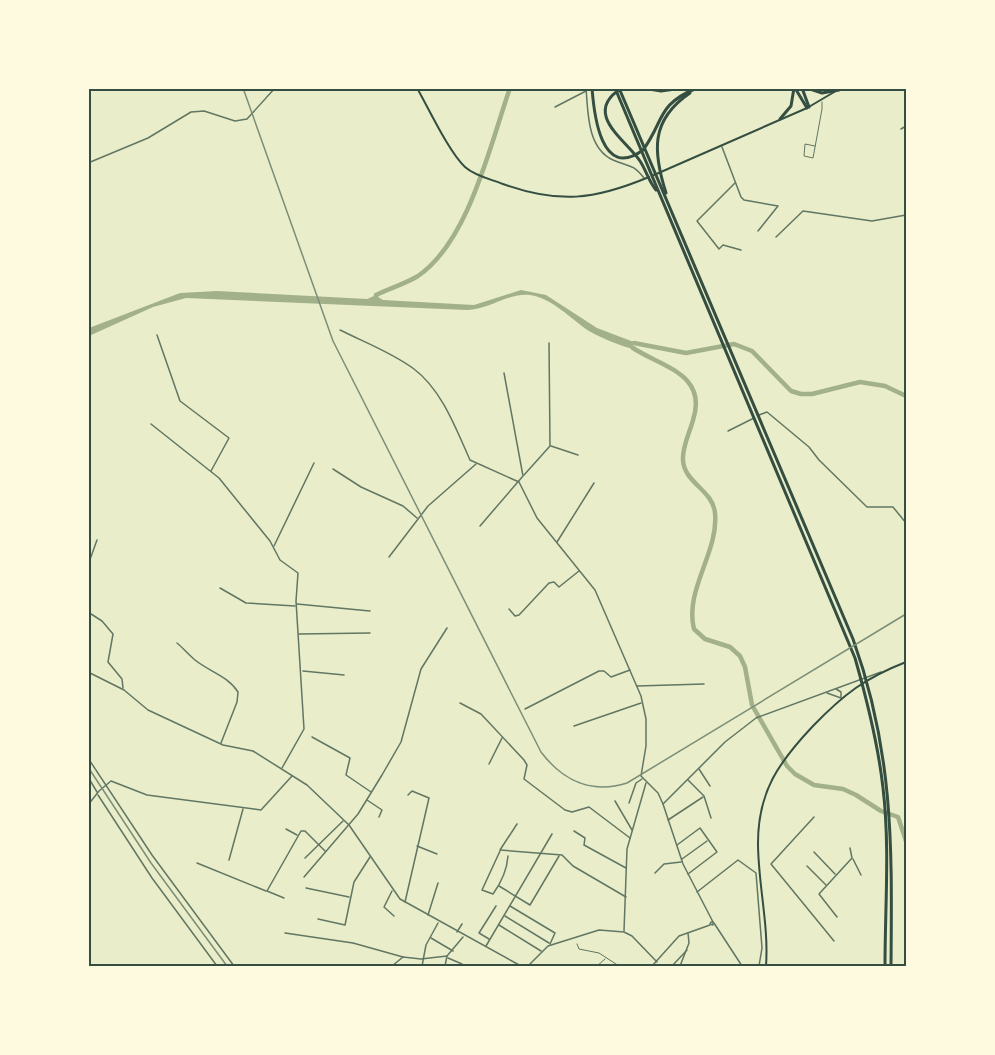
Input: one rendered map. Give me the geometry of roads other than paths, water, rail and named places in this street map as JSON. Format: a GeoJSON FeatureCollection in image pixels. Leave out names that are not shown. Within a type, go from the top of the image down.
{"type":"FeatureCollection","features":[{"type":"Feature","properties":{"kind":"highway"},"geometry":{"type":"LineString","coordinates":[[592,88],[594,120],[602,142],[614,154],[624,157],[643,150],[667,106],[681,95],[697,88]]}},
{"type":"Feature","properties":{"kind":"highway"},"geometry":{"type":"LineString","coordinates":[[619,88],[609,99],[606,118],[613,133],[633,153],[657,191]]}},
{"type":"Feature","properties":{"kind":"highway"},"geometry":{"type":"LineString","coordinates":[[619,88],[657,191],[855,658],[877,746],[883,789],[886,849],[885,966]]}},
{"type":"Feature","properties":{"kind":"highway"},"geometry":{"type":"LineString","coordinates":[[619,88],[859,655],[878,723],[886,769],[892,848],[891,966]]}},
{"type":"Feature","properties":{"kind":"highway"},"geometry":{"type":"LineString","coordinates":[[643,88],[661,91],[683,88]]}},
{"type":"Feature","properties":{"kind":"highway"},"geometry":{"type":"LineString","coordinates":[[672,212],[657,154],[658,134],[675,104],[697,88]]}},
{"type":"Feature","properties":{"kind":"highway"},"geometry":{"type":"LineString","coordinates":[[794,88],[808,108]]}},
{"type":"Feature","properties":{"kind":"highway"},"geometry":{"type":"LineString","coordinates":[[780,120],[791,106],[794,88]]}},
{"type":"Feature","properties":{"kind":"highway"},"geometry":{"type":"LineString","coordinates":[[802,88],[808,108]]}},
{"type":"Feature","properties":{"kind":"highway"},"geometry":{"type":"LineString","coordinates":[[807,88],[822,93],[840,89]]}},
{"type":"Feature","properties":{"kind":"main road"},"geometry":{"type":"LineString","coordinates":[[417,88],[460,160],[476,174],[539,196],[572,199],[611,191],[644,179],[808,108],[840,89]]}},
{"type":"Feature","properties":{"kind":"main road"},"geometry":{"type":"LineString","coordinates":[[766,966],[758,844],[759,821],[764,798],[777,769],[789,752],[841,698],[858,684],[906,662]]}},
{"type":"Feature","properties":{"kind":"street"},"geometry":{"type":"LineString","coordinates":[[88,163],[148,138],[191,112],[204,111],[235,121],[247,119],[275,88]]}},
{"type":"Feature","properties":{"kind":"street"},"geometry":{"type":"LineString","coordinates":[[555,107],[586,90],[590,127],[597,145],[608,157],[636,167],[644,179]]}},
{"type":"Feature","properties":{"kind":"street"},"geometry":{"type":"LineString","coordinates":[[901,129],[906,126]]}},
{"type":"Feature","properties":{"kind":"street"},"geometry":{"type":"LineString","coordinates":[[722,146],[744,200],[778,206],[758,231]]}},
{"type":"Feature","properties":{"kind":"street"},"geometry":{"type":"LineString","coordinates":[[735,182],[698,220],[719,249],[723,245],[741,250]]}},
{"type":"Feature","properties":{"kind":"street"},"geometry":{"type":"LineString","coordinates":[[776,237],[804,211],[872,221],[906,215]]}},
{"type":"Feature","properties":{"kind":"street"},"geometry":{"type":"LineString","coordinates":[[340,330],[414,369],[433,391],[450,417],[470,460],[519,482],[537,518],[595,590],[638,686],[643,703],[646,746],[642,777],[636,783],[629,804]]}},
{"type":"Feature","properties":{"kind":"street"},"geometry":{"type":"LineString","coordinates":[[157,335],[180,401],[229,438],[212,471]]}},
{"type":"Feature","properties":{"kind":"street"},"geometry":{"type":"LineString","coordinates":[[480,526],[550,446],[549,343]]}},
{"type":"Feature","properties":{"kind":"street"},"geometry":{"type":"LineString","coordinates":[[504,373],[523,476]]}},
{"type":"Feature","properties":{"kind":"street"},"geometry":{"type":"LineString","coordinates":[[729,431],[764,413],[770,414],[809,447],[819,460],[867,507],[893,507],[906,523]]}},
{"type":"Feature","properties":{"kind":"street"},"geometry":{"type":"LineString","coordinates":[[151,424],[212,471],[242,504],[274,547],[280,560],[298,573],[296,605],[304,729],[282,769]]}},
{"type":"Feature","properties":{"kind":"street"},"geometry":{"type":"LineString","coordinates":[[550,446],[578,455]]}},
{"type":"Feature","properties":{"kind":"street"},"geometry":{"type":"LineString","coordinates":[[274,547],[314,463]]}},
{"type":"Feature","properties":{"kind":"street"},"geometry":{"type":"LineString","coordinates":[[389,557],[431,502],[477,464]]}},
{"type":"Feature","properties":{"kind":"street"},"geometry":{"type":"LineString","coordinates":[[333,469],[361,487],[403,506],[418,518]]}},
{"type":"Feature","properties":{"kind":"street"},"geometry":{"type":"LineString","coordinates":[[556,543],[594,483]]}},
{"type":"Feature","properties":{"kind":"street"},"geometry":{"type":"LineString","coordinates":[[88,565],[98,540]]}},
{"type":"Feature","properties":{"kind":"street"},"geometry":{"type":"LineString","coordinates":[[509,609],[515,616],[519,615],[549,583],[554,582],[560,587],[580,571]]}},
{"type":"Feature","properties":{"kind":"street"},"geometry":{"type":"LineString","coordinates":[[219,588],[246,603],[327,605],[370,611]]}},
{"type":"Feature","properties":{"kind":"street"},"geometry":{"type":"LineString","coordinates":[[88,612],[102,621],[113,634],[108,662],[123,680],[123,689]]}},
{"type":"Feature","properties":{"kind":"street"},"geometry":{"type":"LineString","coordinates":[[304,877],[349,825],[367,800],[401,742],[421,669],[447,628]]}},
{"type":"Feature","properties":{"kind":"street"},"geometry":{"type":"LineString","coordinates":[[298,634],[370,633]]}},
{"type":"Feature","properties":{"kind":"street"},"geometry":{"type":"LineString","coordinates":[[177,643],[194,660],[216,675],[230,680],[238,692],[237,702],[221,744]]}},
{"type":"Feature","properties":{"kind":"street"},"geometry":{"type":"LineString","coordinates":[[525,709],[599,671],[604,671],[611,677],[631,670]]}},
{"type":"Feature","properties":{"kind":"street"},"geometry":{"type":"LineString","coordinates":[[663,804],[699,768],[762,714],[885,670]]}},
{"type":"Feature","properties":{"kind":"street"},"geometry":{"type":"LineString","coordinates":[[302,671],[344,675]]}},
{"type":"Feature","properties":{"kind":"street"},"geometry":{"type":"LineString","coordinates":[[88,672],[123,689],[148,710],[221,744],[253,751],[307,785],[349,825],[393,890],[405,903],[520,966]]}},
{"type":"Feature","properties":{"kind":"street"},"geometry":{"type":"LineString","coordinates":[[638,686],[705,684]]}},
{"type":"Feature","properties":{"kind":"street"},"geometry":{"type":"LineString","coordinates":[[827,693],[841,698],[841,692],[834,688]]}},
{"type":"Feature","properties":{"kind":"street"},"geometry":{"type":"LineString","coordinates":[[460,703],[481,714],[526,762],[524,779],[565,810],[572,812],[589,807],[630,838]]}},
{"type":"Feature","properties":{"kind":"street"},"geometry":{"type":"LineString","coordinates":[[574,726],[643,703]]}},
{"type":"Feature","properties":{"kind":"street"},"geometry":{"type":"LineString","coordinates":[[312,737],[350,758],[346,775],[372,792]]}},
{"type":"Feature","properties":{"kind":"street"},"geometry":{"type":"LineString","coordinates":[[489,764],[502,737]]}},
{"type":"Feature","properties":{"kind":"street"},"geometry":{"type":"LineString","coordinates":[[88,758],[171,882],[234,966]]}},
{"type":"Feature","properties":{"kind":"street"},"geometry":{"type":"LineString","coordinates":[[699,768],[710,786]]}},
{"type":"Feature","properties":{"kind":"street"},"geometry":{"type":"LineString","coordinates":[[88,805],[105,784],[111,781],[147,795],[261,810],[284,782],[293,776]]}},
{"type":"Feature","properties":{"kind":"street"},"geometry":{"type":"LineString","coordinates":[[88,777],[153,878],[217,966]]}},
{"type":"Feature","properties":{"kind":"street"},"geometry":{"type":"LineString","coordinates":[[642,777],[658,793],[681,861],[712,924],[742,966]]}},
{"type":"Feature","properties":{"kind":"street"},"geometry":{"type":"LineString","coordinates":[[688,780],[704,796],[711,818]]}},
{"type":"Feature","properties":{"kind":"street"},"geometry":{"type":"LineString","coordinates":[[624,932],[626,868],[630,838],[646,783]]}},
{"type":"Feature","properties":{"kind":"street"},"geometry":{"type":"LineString","coordinates":[[405,903],[416,846],[429,798],[412,791],[408,795]]}},
{"type":"Feature","properties":{"kind":"street"},"geometry":{"type":"LineString","coordinates":[[668,820],[704,796]]}},
{"type":"Feature","properties":{"kind":"street"},"geometry":{"type":"LineString","coordinates":[[367,800],[382,810],[379,817]]}},
{"type":"Feature","properties":{"kind":"street"},"geometry":{"type":"LineString","coordinates":[[615,801],[632,830]]}},
{"type":"Feature","properties":{"kind":"street"},"geometry":{"type":"LineString","coordinates":[[229,860],[244,808]]}},
{"type":"Feature","properties":{"kind":"street"},"geometry":{"type":"LineString","coordinates":[[814,817],[771,864],[834,941]]}},
{"type":"Feature","properties":{"kind":"street"},"geometry":{"type":"LineString","coordinates":[[305,858],[344,820]]}},
{"type":"Feature","properties":{"kind":"street"},"geometry":{"type":"LineString","coordinates":[[508,856],[507,867],[493,894],[482,890],[500,850],[517,824]]}},
{"type":"Feature","properties":{"kind":"street"},"geometry":{"type":"LineString","coordinates":[[676,846],[700,828],[717,852],[687,874]]}},
{"type":"Feature","properties":{"kind":"street"},"geometry":{"type":"LineString","coordinates":[[286,829],[298,836]]}},
{"type":"Feature","properties":{"kind":"street"},"geometry":{"type":"LineString","coordinates":[[267,891],[298,836],[304,831],[326,852]]}},
{"type":"Feature","properties":{"kind":"street"},"geometry":{"type":"LineString","coordinates":[[574,831],[585,838],[584,845],[626,868]]}},
{"type":"Feature","properties":{"kind":"street"},"geometry":{"type":"LineString","coordinates":[[485,947],[552,834]]}},
{"type":"Feature","properties":{"kind":"street"},"geometry":{"type":"LineString","coordinates":[[655,873],[664,864],[681,861],[708,840]]}},
{"type":"Feature","properties":{"kind":"street"},"geometry":{"type":"LineString","coordinates":[[416,846],[437,854]]}},
{"type":"Feature","properties":{"kind":"street"},"geometry":{"type":"LineString","coordinates":[[850,848],[852,858],[861,875]]}},
{"type":"Feature","properties":{"kind":"street"},"geometry":{"type":"LineString","coordinates":[[500,850],[560,855],[626,897]]}},
{"type":"Feature","properties":{"kind":"street"},"geometry":{"type":"LineString","coordinates":[[814,852],[836,874]]}},
{"type":"Feature","properties":{"kind":"street"},"geometry":{"type":"LineString","coordinates":[[498,885],[530,905],[560,855]]}},
{"type":"Feature","properties":{"kind":"street"},"geometry":{"type":"LineString","coordinates":[[318,919],[345,925],[354,882],[370,856]]}},
{"type":"Feature","properties":{"kind":"street"},"geometry":{"type":"LineString","coordinates":[[837,917],[819,894],[852,858]]}},
{"type":"Feature","properties":{"kind":"street"},"geometry":{"type":"LineString","coordinates":[[696,893],[738,860],[756,873],[762,948],[759,966]]}},
{"type":"Feature","properties":{"kind":"street"},"geometry":{"type":"LineString","coordinates":[[197,863],[284,898]]}},
{"type":"Feature","properties":{"kind":"street"},"geometry":{"type":"LineString","coordinates":[[807,866],[826,886]]}},
{"type":"Feature","properties":{"kind":"street"},"geometry":{"type":"LineString","coordinates":[[428,916],[438,883]]}},
{"type":"Feature","properties":{"kind":"street"},"geometry":{"type":"LineString","coordinates":[[306,888],[350,897]]}},
{"type":"Feature","properties":{"kind":"street"},"geometry":{"type":"LineString","coordinates":[[393,890],[384,907],[394,916]]}},
{"type":"Feature","properties":{"kind":"street"},"geometry":{"type":"LineString","coordinates":[[489,940],[479,933],[496,906]]}},
{"type":"Feature","properties":{"kind":"street"},"geometry":{"type":"LineString","coordinates":[[510,906],[555,933],[551,945]]}},
{"type":"Feature","properties":{"kind":"street"},"geometry":{"type":"LineString","coordinates":[[504,915],[551,945]]}},
{"type":"Feature","properties":{"kind":"street"},"geometry":{"type":"LineString","coordinates":[[422,966],[430,937],[439,922]]}},
{"type":"Feature","properties":{"kind":"street"},"geometry":{"type":"LineString","coordinates":[[456,932],[462,924]]}},
{"type":"Feature","properties":{"kind":"street"},"geometry":{"type":"LineString","coordinates":[[498,924],[543,952]]}},
{"type":"Feature","properties":{"kind":"street"},"geometry":{"type":"LineString","coordinates":[[652,966],[676,940],[687,933],[712,924]]}},
{"type":"Feature","properties":{"kind":"street"},"geometry":{"type":"LineString","coordinates":[[528,966],[551,945],[600,930],[624,932],[638,940],[657,962]]}},
{"type":"Feature","properties":{"kind":"street"},"geometry":{"type":"LineString","coordinates":[[285,933],[353,943],[403,957],[447,957],[462,964]]}},
{"type":"Feature","properties":{"kind":"street"},"geometry":{"type":"LineString","coordinates":[[680,966],[687,950],[687,933]]}},
{"type":"Feature","properties":{"kind":"street"},"geometry":{"type":"LineString","coordinates":[[445,966],[447,957],[463,936]]}},
{"type":"Feature","properties":{"kind":"street"},"geometry":{"type":"LineString","coordinates":[[430,937],[453,951]]}},
{"type":"Feature","properties":{"kind":"street"},"geometry":{"type":"LineString","coordinates":[[672,966],[687,950]]}},
{"type":"Feature","properties":{"kind":"street"},"geometry":{"type":"LineString","coordinates":[[393,966],[403,957]]}},
{"type":"Feature","properties":{"kind":"lane"},"geometry":{"type":"LineString","coordinates":[[815,146],[805,144],[804,156],[813,158],[815,146],[822,100]]}},
{"type":"Feature","properties":{"kind":"lane"},"geometry":{"type":"LineString","coordinates":[[577,944],[579,949],[606,957],[619,966]]}},
{"type":"Feature","properties":{"kind":"lane"},"geometry":{"type":"LineString","coordinates":[[597,966],[606,957]]}},
{"type":"Feature","properties":{"kind":"waterway"},"geometry":{"type":"LineString","coordinates":[[376,295],[418,276],[436,260],[451,240],[476,190],[510,88]]}},
{"type":"Feature","properties":{"kind":"waterway"},"geometry":{"type":"LineString","coordinates":[[634,343],[686,353],[734,344],[752,351],[791,391],[812,394],[860,382],[885,386],[906,396]]}},
{"type":"Feature","properties":{"kind":"waterway"},"geometry":{"type":"LineString","coordinates":[[633,348],[680,374],[694,392],[696,404],[683,460],[688,475],[709,498],[715,513],[712,542],[694,600],[692,614],[694,629],[705,639],[730,647],[740,656],[745,667],[752,705],[787,766],[795,774],[814,785],[843,789],[881,811],[898,817],[906,841]]}},
{"type":"Feature","properties":{"kind":"railway"},"geometry":{"type":"LineString","coordinates":[[243,88],[333,341],[541,752],[559,771],[579,783],[590,786],[602,787],[627,783],[906,614]]}},
{"type":"Feature","properties":{"kind":"railway"},"geometry":{"type":"LineString","coordinates":[[88,767],[151,863],[227,966]]}}]}
